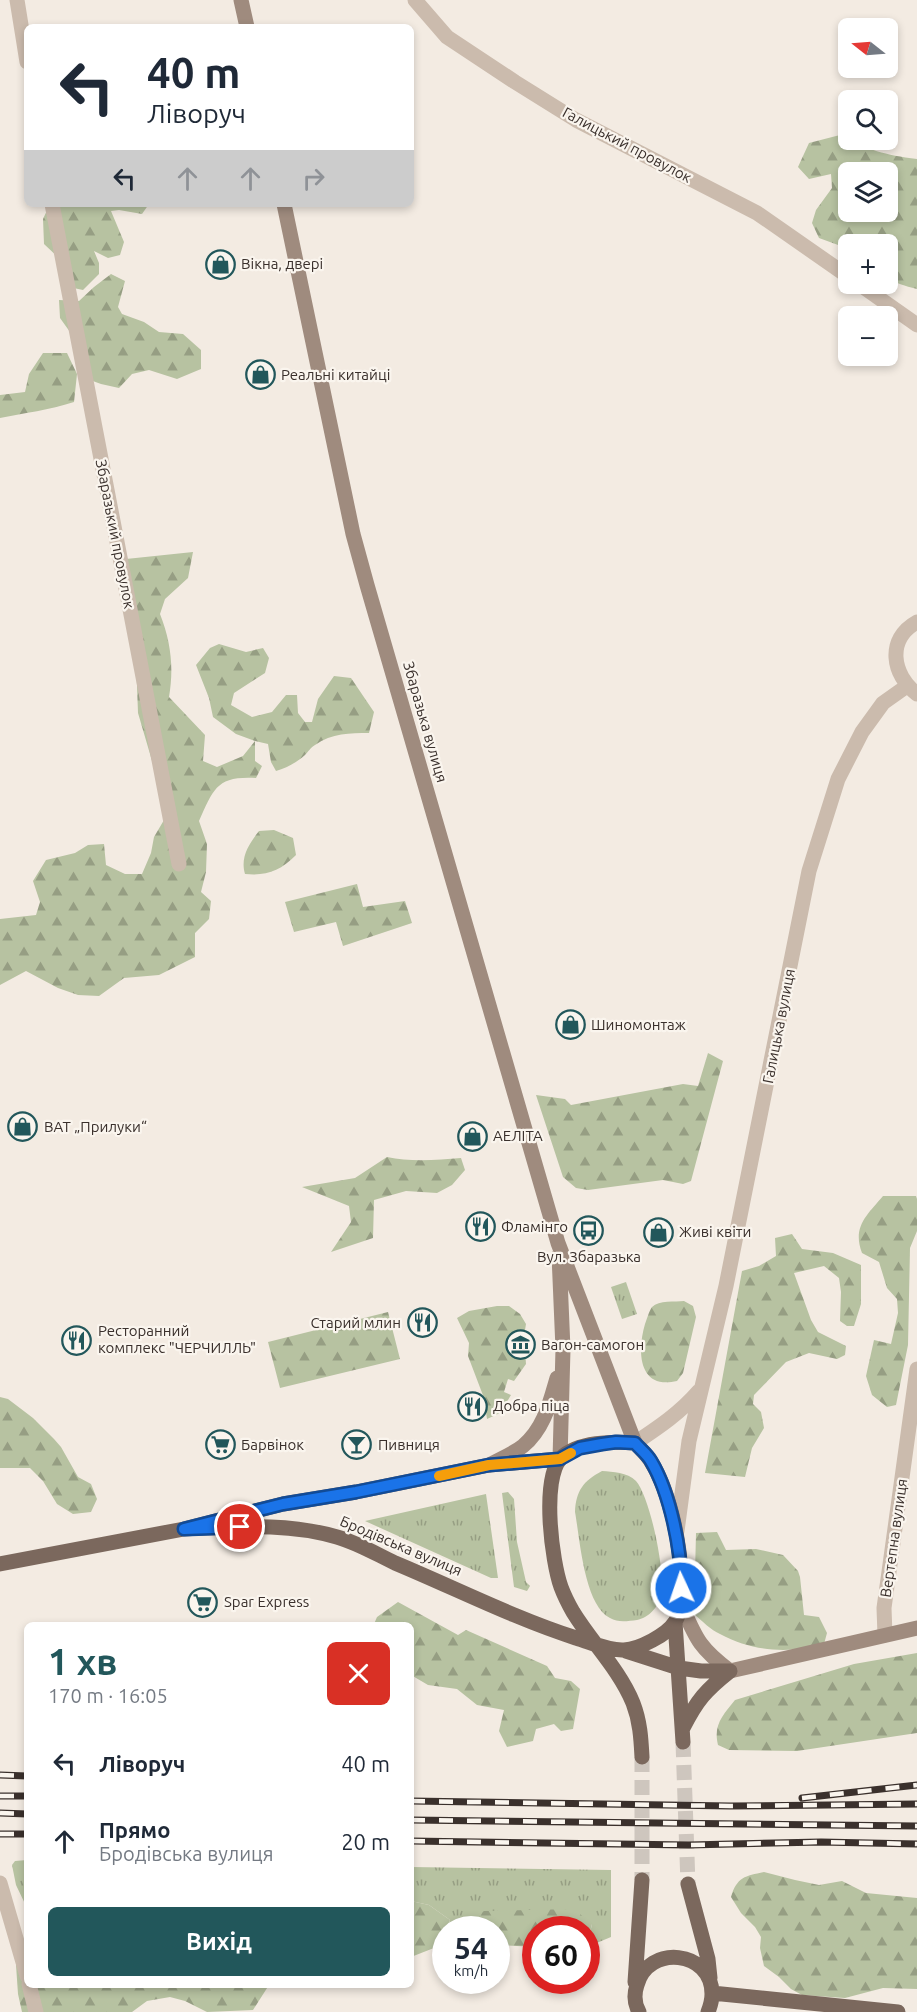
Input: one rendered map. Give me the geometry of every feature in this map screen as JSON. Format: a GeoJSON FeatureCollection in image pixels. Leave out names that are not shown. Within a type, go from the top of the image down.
{"type":"FeatureCollection","features":[{"type":"Feature","properties":{"kind":"main road"},"geometry":{"type":"LineString","coordinates":[[242,0],[246,24]]}},
{"type":"Feature","properties":{"kind":"main road","name":"Збаразька вулиця"},"geometry":{"type":"LineString","coordinates":[[285,207],[353,534],[558,1244],[635,1443]]}},
{"type":"Feature","properties":{"kind":"main road","name":"Збаразька вулиця"},"geometry":{"type":"LineString","coordinates":[[558,1244],[563,1360],[560,1459]]}},
{"type":"Feature","properties":{"kind":"main road"},"geometry":{"type":"LineString","coordinates":[[489,1465],[522,1447],[535,1434],[546,1415],[563,1360]]}},
{"type":"Feature","properties":{"kind":"main road"},"geometry":{"type":"LineString","coordinates":[[642,1757],[641,1730],[633,1703],[618,1674],[595,1644],[561,1587],[550,1530],[552,1477],[560,1459],[580,1448],[616,1442],[635,1443],[650,1459],[663,1484],[676,1537],[681,1575],[680,1602],[675,1622],[683,1735],[695,1705],[708,1689],[730,1671]]}},
{"type":"Feature","properties":{"kind":"main road","name":"Бродівська вулиця"},"geometry":{"type":"LineString","coordinates":[[0,1564],[184,1529],[283,1504],[489,1465],[560,1459]]}},
{"type":"Feature","properties":{"kind":"main road","name":"Бродівська вулиця"},"geometry":{"type":"LineString","coordinates":[[184,1529],[286,1527],[336,1537],[362,1546],[548,1628],[595,1644]]}},
{"type":"Feature","properties":{"kind":"main road"},"geometry":{"type":"LineString","coordinates":[[680,1602],[697,1640],[709,1655],[730,1671]]}},
{"type":"Feature","properties":{"kind":"main road"},"geometry":{"type":"LineString","coordinates":[[623,1650],[643,1646],[659,1637],[675,1622]]}},
{"type":"Feature","properties":{"kind":"main road"},"geometry":{"type":"LineString","coordinates":[[595,1644],[623,1650],[679,1668],[730,1671],[917,1628]]}},
{"type":"Feature","properties":{"kind":"main road"},"geometry":{"type":"LineString","coordinates":[[639,2012],[636,2007],[635,1992],[642,1880]]}},
{"type":"Feature","properties":{"kind":"main road"},"geometry":{"type":"LineString","coordinates":[[688,1884],[708,1959],[712,1993],[709,2012]]}},
{"type":"Feature","properties":{"kind":"main road"},"geometry":{"type":"LineString","coordinates":[[631,2012],[638,1978],[647,1966],[660,1959],[674,1956],[688,1959],[700,1967],[709,1979],[712,1993]]}},
{"type":"Feature","properties":{"kind":"main road"},"geometry":{"type":"LineString","coordinates":[[712,1993],[898,2012]]}},
{"type":"Feature","properties":{"kind":"street"},"geometry":{"type":"LineString","coordinates":[[16,0],[24,45]]}},
{"type":"Feature","properties":{"kind":"street","name":"Галицький провулок"},"geometry":{"type":"LineString","coordinates":[[415,0],[447,36],[515,82],[576,120],[757,213],[838,269]]}},
{"type":"Feature","properties":{"kind":"street","name":"Збаразький провулок"},"geometry":{"type":"LineString","coordinates":[[53,207],[179,864]]}},
{"type":"Feature","properties":{"kind":"street"},"geometry":{"type":"LineString","coordinates":[[873,294],[917,325]]}},
{"type":"Feature","properties":{"kind":"street","name":"Галицька вулиця"},"geometry":{"type":"LineString","coordinates":[[676,1537],[688,1452],[726,1286],[809,871],[838,779],[862,732],[883,704],[912,690],[899,675],[896,661],[897,646],[903,634],[917,622]]}},
{"type":"Feature","properties":{"kind":"street","name":"Вертепна вулиця"},"geometry":{"type":"LineString","coordinates":[[885,1635],[884,1608],[917,1369]]}},
{"type":"Feature","properties":{"kind":"street","name":"Галицька вулиця"},"geometry":{"type":"LineString","coordinates":[[635,1443],[683,1409],[701,1389]]}},
{"type":"Feature","properties":{"kind":"street"},"geometry":{"type":"LineString","coordinates":[[0,1883],[24,1966]]}},
{"type":"Feature","properties":{"kind":"street"},"geometry":{"type":"LineString","coordinates":[[30,1988],[36,2012]]}},
{"type":"Feature","properties":{"kind":"street"},"geometry":{"type":"LineString","coordinates":[[712,1993],[716,2012]]}},
{"type":"Feature","properties":{"kind":"green space"},"geometry":{"type":"Polygon","coordinates":[[[838,136],[838,150],[874,150],[917,159],[917,289],[898,283],[898,234],[838,234],[838,245],[819,238],[812,223],[816,210],[832,188],[831,174],[809,179],[798,167],[809,143],[838,136]]]}},
{"type":"Feature","properties":{"kind":"green space"},"geometry":{"type":"Polygon","coordinates":[[[49,207],[147,207],[142,214],[111,211],[124,242],[120,255],[108,258],[94,251],[99,263],[99,274],[83,290],[64,286],[62,261],[44,244],[43,219],[49,207]]]}},
{"type":"Feature","properties":{"kind":"green space"},"geometry":{"type":"Polygon","coordinates":[[[111,274],[125,281],[118,307],[122,314],[144,322],[159,332],[183,334],[201,350],[201,369],[177,379],[149,370],[132,374],[119,388],[79,376],[70,332],[60,318],[59,300],[79,301],[111,274]]]}},
{"type":"Feature","properties":{"kind":"green space"},"geometry":{"type":"Polygon","coordinates":[[[43,353],[67,353],[77,374],[74,402],[0,418],[0,395],[25,392],[29,374],[43,353]]]}},
{"type":"Feature","properties":{"kind":"green space"},"geometry":{"type":"Polygon","coordinates":[[[193,552],[188,578],[165,599],[160,614],[167,635],[170,655],[169,697],[205,735],[203,761],[217,767],[243,756],[255,741],[255,761],[262,766],[256,778],[233,779],[218,786],[199,821],[207,844],[206,872],[201,892],[211,901],[209,919],[195,933],[195,957],[159,975],[124,978],[99,996],[78,995],[58,988],[26,971],[0,985],[0,919],[36,915],[40,902],[33,881],[46,860],[75,853],[88,845],[104,844],[106,865],[125,874],[142,874],[151,853],[154,837],[164,820],[155,771],[138,713],[136,659],[126,559],[193,552]]]}},
{"type":"Feature","properties":{"kind":"green space"},"geometry":{"type":"Polygon","coordinates":[[[219,644],[246,652],[263,648],[269,658],[265,673],[234,693],[231,705],[252,717],[272,712],[286,695],[297,695],[298,713],[305,722],[312,722],[318,699],[334,676],[351,678],[374,712],[369,733],[328,738],[295,762],[276,771],[271,762],[268,744],[236,734],[213,717],[209,698],[196,665],[210,648],[219,644]]]}},
{"type":"Feature","properties":{"kind":"green space"},"geometry":{"type":"Polygon","coordinates":[[[274,830],[293,838],[296,855],[273,871],[245,874],[246,851],[252,841],[259,831],[274,830]]]}},
{"type":"Feature","properties":{"kind":"green space"},"geometry":{"type":"Polygon","coordinates":[[[357,884],[363,907],[405,901],[412,923],[343,946],[336,922],[294,932],[285,902],[357,884]]]}},
{"type":"Feature","properties":{"kind":"green space"},"geometry":{"type":"Polygon","coordinates":[[[708,1053],[723,1061],[691,1181],[683,1184],[663,1180],[588,1190],[576,1188],[563,1177],[536,1095],[565,1099],[571,1105],[683,1084],[698,1086],[708,1053]]]}},
{"type":"Feature","properties":{"kind":"green space"},"geometry":{"type":"Polygon","coordinates":[[[387,1157],[414,1160],[461,1158],[465,1170],[452,1185],[437,1193],[406,1191],[374,1200],[373,1238],[331,1252],[351,1222],[349,1206],[302,1187],[355,1178],[387,1157]]]}},
{"type":"Feature","properties":{"kind":"green space"},"geometry":{"type":"Polygon","coordinates":[[[883,1196],[916,1196],[917,1199],[917,1231],[910,1248],[908,1345],[896,1405],[887,1407],[872,1395],[866,1376],[874,1340],[891,1344],[898,1313],[897,1299],[887,1288],[879,1262],[862,1253],[859,1244],[863,1222],[883,1196]]]}},
{"type":"Feature","properties":{"kind":"green space"},"geometry":{"type":"Polygon","coordinates":[[[792,1234],[802,1249],[833,1253],[861,1265],[861,1304],[854,1326],[847,1326],[840,1321],[839,1278],[824,1266],[794,1273],[811,1320],[818,1332],[846,1346],[845,1355],[837,1359],[809,1353],[786,1362],[754,1395],[753,1404],[761,1412],[764,1428],[752,1448],[745,1477],[705,1473],[742,1271],[759,1266],[776,1256],[775,1238],[792,1234]]]}},
{"type":"Feature","properties":{"kind":"green space"},"geometry":{"type":"Polygon","coordinates":[[[626,1282],[637,1314],[622,1319],[611,1287],[626,1282]]]}},
{"type":"Feature","properties":{"kind":"green space"},"geometry":{"type":"Polygon","coordinates":[[[684,1301],[693,1306],[696,1317],[683,1373],[677,1381],[654,1380],[643,1366],[641,1356],[642,1335],[648,1315],[652,1307],[659,1303],[684,1301]]]}},
{"type":"Feature","properties":{"kind":"green space"},"geometry":{"type":"Polygon","coordinates":[[[509,1306],[520,1314],[526,1324],[524,1336],[526,1364],[514,1381],[508,1379],[504,1392],[511,1395],[500,1413],[487,1419],[484,1398],[468,1356],[469,1343],[457,1318],[469,1311],[509,1306]]]}},
{"type":"Feature","properties":{"kind":"green space"},"geometry":{"type":"Polygon","coordinates":[[[388,1312],[400,1359],[280,1388],[268,1342],[388,1312]]]}},
{"type":"Feature","properties":{"kind":"green space"},"geometry":{"type":"Polygon","coordinates":[[[0,1397],[8,1399],[33,1418],[61,1447],[78,1477],[91,1484],[97,1499],[91,1512],[73,1514],[57,1504],[43,1481],[30,1468],[0,1468],[0,1397]]]}},
{"type":"Feature","properties":{"kind":"green space"},"geometry":{"type":"Polygon","coordinates":[[[602,1471],[624,1474],[636,1481],[647,1502],[656,1536],[661,1570],[661,1595],[652,1611],[637,1620],[616,1621],[601,1611],[589,1586],[581,1554],[575,1512],[579,1492],[585,1483],[602,1471]]]}},
{"type":"Feature","properties":{"kind":"green space"},"geometry":{"type":"Polygon","coordinates":[[[508,1492],[514,1499],[517,1542],[526,1582],[530,1586],[527,1591],[514,1587],[502,1493],[508,1492]]]}},
{"type":"Feature","properties":{"kind":"green space"},"geometry":{"type":"Polygon","coordinates":[[[486,1494],[498,1578],[491,1578],[365,1521],[486,1494]]]}},
{"type":"Feature","properties":{"kind":"green space"},"geometry":{"type":"Polygon","coordinates":[[[717,1532],[726,1550],[756,1549],[783,1555],[798,1571],[804,1615],[819,1617],[827,1633],[824,1644],[785,1650],[746,1645],[717,1632],[694,1614],[696,1533],[717,1532]]]}},
{"type":"Feature","properties":{"kind":"green space"},"geometry":{"type":"Polygon","coordinates":[[[398,1602],[458,1635],[466,1630],[547,1666],[555,1678],[571,1681],[580,1689],[573,1729],[561,1731],[554,1724],[536,1729],[533,1741],[507,1747],[499,1731],[504,1710],[477,1705],[457,1689],[428,1685],[414,1677],[414,1622],[375,1622],[377,1617],[398,1602]]]}},
{"type":"Feature","properties":{"kind":"green space"},"geometry":{"type":"Polygon","coordinates":[[[917,1653],[917,1733],[797,1751],[729,1750],[718,1745],[718,1726],[735,1700],[854,1664],[917,1653]]]}},
{"type":"Feature","properties":{"kind":"green space"},"geometry":{"type":"Polygon","coordinates":[[[24,1860],[24,1902],[16,1885],[12,1865],[15,1861],[24,1860]]]}},
{"type":"Feature","properties":{"kind":"green space"},"geometry":{"type":"Polygon","coordinates":[[[414,1867],[611,1870],[611,1937],[600,1942],[600,1916],[522,1916],[522,1923],[510,1923],[510,1916],[444,1916],[429,1905],[414,1902],[414,1867]]]}},
{"type":"Feature","properties":{"kind":"green space"},"geometry":{"type":"Polygon","coordinates":[[[764,1872],[819,1885],[842,1881],[866,1893],[917,1898],[917,1989],[883,1988],[845,1998],[802,1995],[791,1989],[764,1966],[760,1948],[761,1937],[731,1897],[739,1881],[764,1872]]]}},
{"type":"Feature","properties":{"kind":"green space"},"geometry":{"type":"Polygon","coordinates":[[[414,1902],[429,1905],[444,1916],[432,1916],[432,1949],[414,1956],[414,1902]]]}},
{"type":"Feature","properties":{"kind":"green space"},"geometry":{"type":"Polygon","coordinates":[[[574,1909],[582,1916],[522,1916],[522,1946],[510,1946],[510,1916],[475,1916],[484,1911],[574,1909]]]}},
{"type":"Feature","properties":{"kind":"green space"},"geometry":{"type":"Polygon","coordinates":[[[24,1964],[24,1988],[267,1988],[253,2010],[207,2012],[185,2001],[170,1997],[147,2001],[132,2012],[22,2012],[16,1965],[24,1964]]]}},
{"type":"Feature","properties":{"kind":"tunnel"},"geometry":{"type":"LineString","coordinates":[[683,1742],[688,1884]]}},
{"type":"Feature","properties":{"kind":"tunnel"},"geometry":{"type":"LineString","coordinates":[[642,1757],[642,1880]]}},
{"type":"Feature","properties":{"kind":"railway"},"geometry":{"type":"LineString","coordinates":[[0,1775],[24,1776]]}},
{"type":"Feature","properties":{"kind":"railway"},"geometry":{"type":"LineString","coordinates":[[802,1798],[917,1785]]}},
{"type":"Feature","properties":{"kind":"railway"},"geometry":{"type":"LineString","coordinates":[[0,1796],[24,1796]]}},
{"type":"Feature","properties":{"kind":"railway"},"geometry":{"type":"LineString","coordinates":[[414,1801],[730,1806],[917,1804]]}},
{"type":"Feature","properties":{"kind":"railway"},"geometry":{"type":"LineString","coordinates":[[0,1813],[24,1814]]}},
{"type":"Feature","properties":{"kind":"railway"},"geometry":{"type":"LineString","coordinates":[[414,1820],[917,1826]]}},
{"type":"Feature","properties":{"kind":"railway"},"geometry":{"type":"LineString","coordinates":[[0,1834],[24,1834]]}},
{"type":"Feature","properties":{"kind":"railway"},"geometry":{"type":"LineString","coordinates":[[414,1841],[689,1845],[821,1842],[917,1844]]}},
{"type":"Feature","properties":{"kind":"slow traffic"},"geometry":{"type":"LineString","coordinates":[[439,1476],[489,1465],[560,1459],[571,1453]]}},
{"type":"Feature","properties":{"kind":"place","name":"Вікна, двері"},"geometry":{"type":"Point","coordinates":[220,264]}},
{"type":"Feature","properties":{"kind":"place","name":"Реальні китайці"},"geometry":{"type":"Point","coordinates":[260,375]}},
{"type":"Feature","properties":{"kind":"place","name":"Шиномонтаж"},"geometry":{"type":"Point","coordinates":[570,1025]}},
{"type":"Feature","properties":{"kind":"place","name":"ВАТ „Прилуки“"},"geometry":{"type":"Point","coordinates":[23,1127]}},
{"type":"Feature","properties":{"kind":"place","name":"АЕЛІТА"},"geometry":{"type":"Point","coordinates":[472,1136]}},
{"type":"Feature","properties":{"kind":"place","name":"Фламінго"},"geometry":{"type":"Point","coordinates":[480,1227]}},
{"type":"Feature","properties":{"kind":"place","name":"Вул. Збаразька"},"geometry":{"type":"Point","coordinates":[589,1230]}},
{"type":"Feature","properties":{"kind":"place","name":"Живі квіти"},"geometry":{"type":"Point","coordinates":[658,1232]}},
{"type":"Feature","properties":{"kind":"place","name":"Старий млин"},"geometry":{"type":"Point","coordinates":[422,1323]}},
{"type":"Feature","properties":{"kind":"place","name":"Ресторанний комплекс \"ЧЕРЧИЛЛЬ\""},"geometry":{"type":"Point","coordinates":[77,1340]}},
{"type":"Feature","properties":{"kind":"place","name":"Вагон-самогон"},"geometry":{"type":"Point","coordinates":[520,1345]}},
{"type":"Feature","properties":{"kind":"place","name":"Добра піца"},"geometry":{"type":"Point","coordinates":[472,1406]}},
{"type":"Feature","properties":{"kind":"place","name":"Барвінок"},"geometry":{"type":"Point","coordinates":[220,1445]}},
{"type":"Feature","properties":{"kind":"place","name":"Пивниця"},"geometry":{"type":"Point","coordinates":[357,1445]}},
{"type":"Feature","properties":{"kind":"place","name":"Spar Express"},"geometry":{"type":"Point","coordinates":[203,1602]}},
{"type":"Feature","properties":{"kind":"route"},"geometry":{"type":"LineString","coordinates":[[240,1527],[184,1529],[283,1504],[489,1465],[560,1459],[580,1448],[602,1444],[635,1443],[650,1459],[663,1484],[676,1537],[681,1588]]}}]}
